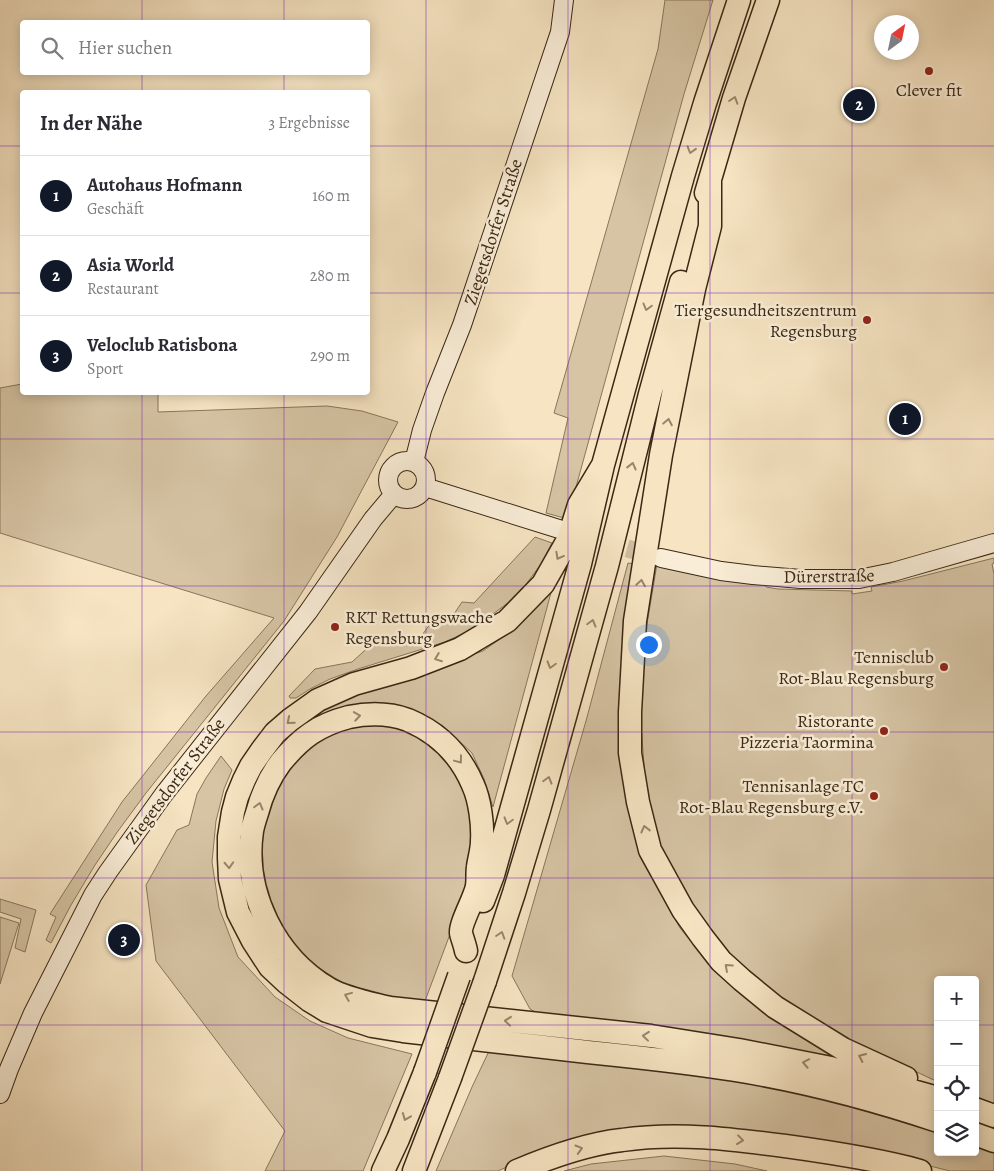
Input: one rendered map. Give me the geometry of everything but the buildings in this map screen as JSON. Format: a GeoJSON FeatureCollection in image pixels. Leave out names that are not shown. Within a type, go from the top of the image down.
{"type":"FeatureCollection","features":[{"type":"Feature","properties":{"kind":"highway"},"geometry":{"type":"LineString","coordinates":[[383,1171],[398,1139],[424,1072],[493,875],[580,564],[603,465],[683,176],[739,0]]}},
{"type":"Feature","properties":{"kind":"highway"},"geometry":{"type":"LineString","coordinates":[[414,1171],[486,981],[514,893],[608,566],[650,394],[710,180],[734,98],[768,0]]}},
{"type":"Feature","properties":{"kind":"highway"},"geometry":{"type":"LineString","coordinates":[[710,180],[710,226],[694,289],[661,455],[635,621],[630,754],[638,802],[650,850],[683,910],[721,961],[775,1007],[843,1049],[934,1090]]}},
{"type":"Feature","properties":{"kind":"highway"},"geometry":{"type":"LineString","coordinates":[[603,465],[580,505],[568,540],[543,584],[507,621],[460,649],[411,668],[354,684],[318,700],[275,733],[244,780],[233,812],[229,837],[230,879],[238,912],[245,927],[270,967],[293,988],[328,1011],[372,1026],[736,1070],[852,1095],[934,1120]]}},
{"type":"Feature","properties":{"kind":"highway"},"geometry":{"type":"LineString","coordinates":[[466,951],[461,931],[477,887],[482,842],[481,818],[474,787],[462,763],[442,740],[424,727],[400,717],[382,714],[357,716],[335,721],[311,732],[292,749],[274,772],[262,796],[252,831],[251,862],[254,887],[263,916],[282,947],[304,970],[330,989],[355,1000],[390,1008],[651,1036],[739,1050],[832,1068],[934,1097]]}},
{"type":"Feature","properties":{"kind":"highway"},"geometry":{"type":"LineString","coordinates":[[979,1110],[994,1116]]}},
{"type":"Feature","properties":{"kind":"highway"},"geometry":{"type":"LineString","coordinates":[[979,1135],[994,1141]]}},
{"type":"Feature","properties":{"kind":"highway"},"geometry":{"type":"LineString","coordinates":[[517,1171],[534,1163],[600,1143],[694,1136],[813,1150],[920,1171]]}},
{"type":"Feature","properties":{"kind":"street","name":"Ziegetsdorfer Straße"},"geometry":{"type":"LineString","coordinates":[[414,462],[422,430],[462,325],[560,32],[564,0]]}},
{"type":"Feature","properties":{"kind":"street"},"geometry":{"type":"LineString","coordinates":[[407,460],[414,462],[425,472],[425,487],[415,498],[400,498],[389,488],[389,473],[393,466],[399,462],[407,460]]}},
{"type":"Feature","properties":{"kind":"street"},"geometry":{"type":"LineString","coordinates":[[425,487],[559,529]]}},
{"type":"Feature","properties":{"kind":"street","name":"Ziegetsdorfer Straße"},"geometry":{"type":"LineString","coordinates":[[0,1094],[33,1013],[85,910],[108,872],[164,794],[308,612],[373,519],[394,494]]}},
{"type":"Feature","properties":{"kind":"street","name":"Dürerstraße"},"geometry":{"type":"LineString","coordinates":[[661,558],[721,571],[753,575],[801,579],[859,578],[893,572],[994,543]]}},
{"type":"Feature","properties":{"kind":"shaded area"},"geometry":{"type":"Polygon","coordinates":[[[665,0],[713,0],[684,94],[576,487],[564,518],[546,513],[568,418],[554,413],[658,49],[665,0]]]}},
{"type":"Feature","properties":{"kind":"shaded area"},"geometry":{"type":"Polygon","coordinates":[[[20,384],[20,395],[158,395],[158,412],[327,406],[362,411],[398,422],[337,537],[284,621],[146,793],[118,831],[71,905],[51,943],[46,940],[56,917],[50,914],[122,802],[206,696],[274,618],[0,533],[0,388],[20,384]]]}},
{"type":"Feature","properties":{"kind":"shaded area"},"geometry":{"type":"Polygon","coordinates":[[[535,537],[552,543],[541,564],[527,583],[509,602],[485,620],[445,642],[330,679],[296,698],[290,698],[289,696],[315,669],[352,662],[373,643],[422,635],[437,615],[452,617],[462,602],[474,603],[535,537]]]}},
{"type":"Feature","properties":{"kind":"shaded area"},"geometry":{"type":"Polygon","coordinates":[[[994,558],[994,563],[992,564],[994,574],[994,1107],[979,1101],[979,976],[934,976],[934,1080],[826,1027],[785,1002],[729,956],[701,922],[660,847],[646,793],[640,710],[647,624],[657,564],[778,589],[852,591],[852,594],[872,591],[871,587],[903,581],[994,558]]]}},
{"type":"Feature","properties":{"kind":"shaded area"},"geometry":{"type":"Polygon","coordinates":[[[628,563],[634,564],[640,857],[680,928],[713,968],[838,1057],[837,1061],[540,1015],[530,1009],[512,976],[586,721],[628,563]]]}},
{"type":"Feature","properties":{"kind":"shaded area"},"geometry":{"type":"Polygon","coordinates":[[[552,589],[493,807],[484,779],[472,753],[443,726],[409,709],[379,703],[291,737],[286,735],[333,702],[483,651],[518,626],[552,589]]]}},
{"type":"Feature","properties":{"kind":"shaded area"},"geometry":{"type":"Polygon","coordinates":[[[379,722],[409,731],[436,745],[460,772],[472,804],[476,841],[468,886],[425,1001],[385,996],[343,983],[314,965],[291,942],[277,919],[267,897],[261,869],[261,836],[277,784],[298,756],[321,737],[349,726],[379,722]]]}},
{"type":"Feature","properties":{"kind":"shaded area"},"geometry":{"type":"Polygon","coordinates":[[[221,756],[232,770],[224,789],[216,821],[212,862],[219,908],[238,957],[275,997],[310,1021],[348,1038],[412,1054],[363,1171],[265,1171],[285,1131],[156,961],[146,885],[177,830],[189,825],[197,794],[221,756]]]}},
{"type":"Feature","properties":{"kind":"shaded area"},"geometry":{"type":"Polygon","coordinates":[[[0,899],[36,910],[25,952],[15,948],[21,919],[0,912],[0,899]]]}},
{"type":"Feature","properties":{"kind":"shaded area"},"geometry":{"type":"Polygon","coordinates":[[[0,917],[19,923],[0,984],[0,917]]]}},
{"type":"Feature","properties":{"kind":"shaded area"},"geometry":{"type":"Polygon","coordinates":[[[490,1049],[764,1084],[934,1128],[934,1156],[979,1156],[979,1143],[994,1149],[994,1171],[950,1171],[906,1160],[793,1139],[534,1154],[498,1171],[436,1171],[490,1049]]]}},
{"type":"Feature","properties":{"kind":"shaded area"},"geometry":{"type":"Polygon","coordinates":[[[664,1156],[735,1164],[767,1171],[564,1171],[591,1164],[664,1156]]]}},
{"type":"Feature","properties":{"kind":"tunnel"},"geometry":{"type":"LineString","coordinates":[[575,534],[658,557]]}},
{"type":"Feature","properties":{"kind":"place","name":"Clever fit"},"geometry":{"type":"Point","coordinates":[929,71]}},
{"type":"Feature","properties":{"kind":"place","name":"Asia World"},"geometry":{"type":"Point","coordinates":[859,105]}},
{"type":"Feature","properties":{"kind":"place","name":"Tiergesundheitszentrum Regensburg"},"geometry":{"type":"Point","coordinates":[867,320]}},
{"type":"Feature","properties":{"kind":"place","name":"Autohaus Hofmann"},"geometry":{"type":"Point","coordinates":[905,419]}},
{"type":"Feature","properties":{"kind":"place","name":"RKT Rettungswache Regensburg"},"geometry":{"type":"Point","coordinates":[335,627]}},
{"type":"Feature","properties":{"kind":"place","name":"Tennisclub Rot-Blau Regensburg"},"geometry":{"type":"Point","coordinates":[944,667]}},
{"type":"Feature","properties":{"kind":"place","name":"Ristorante Pizzeria Taormina"},"geometry":{"type":"Point","coordinates":[884,731]}},
{"type":"Feature","properties":{"kind":"place","name":"Tennisanlage TC Rot-Blau Regensburg e.V."},"geometry":{"type":"Point","coordinates":[874,796]}},
{"type":"Feature","properties":{"kind":"place","name":"Veloclub Ratisbona"},"geometry":{"type":"Point","coordinates":[124,940]}}]}
